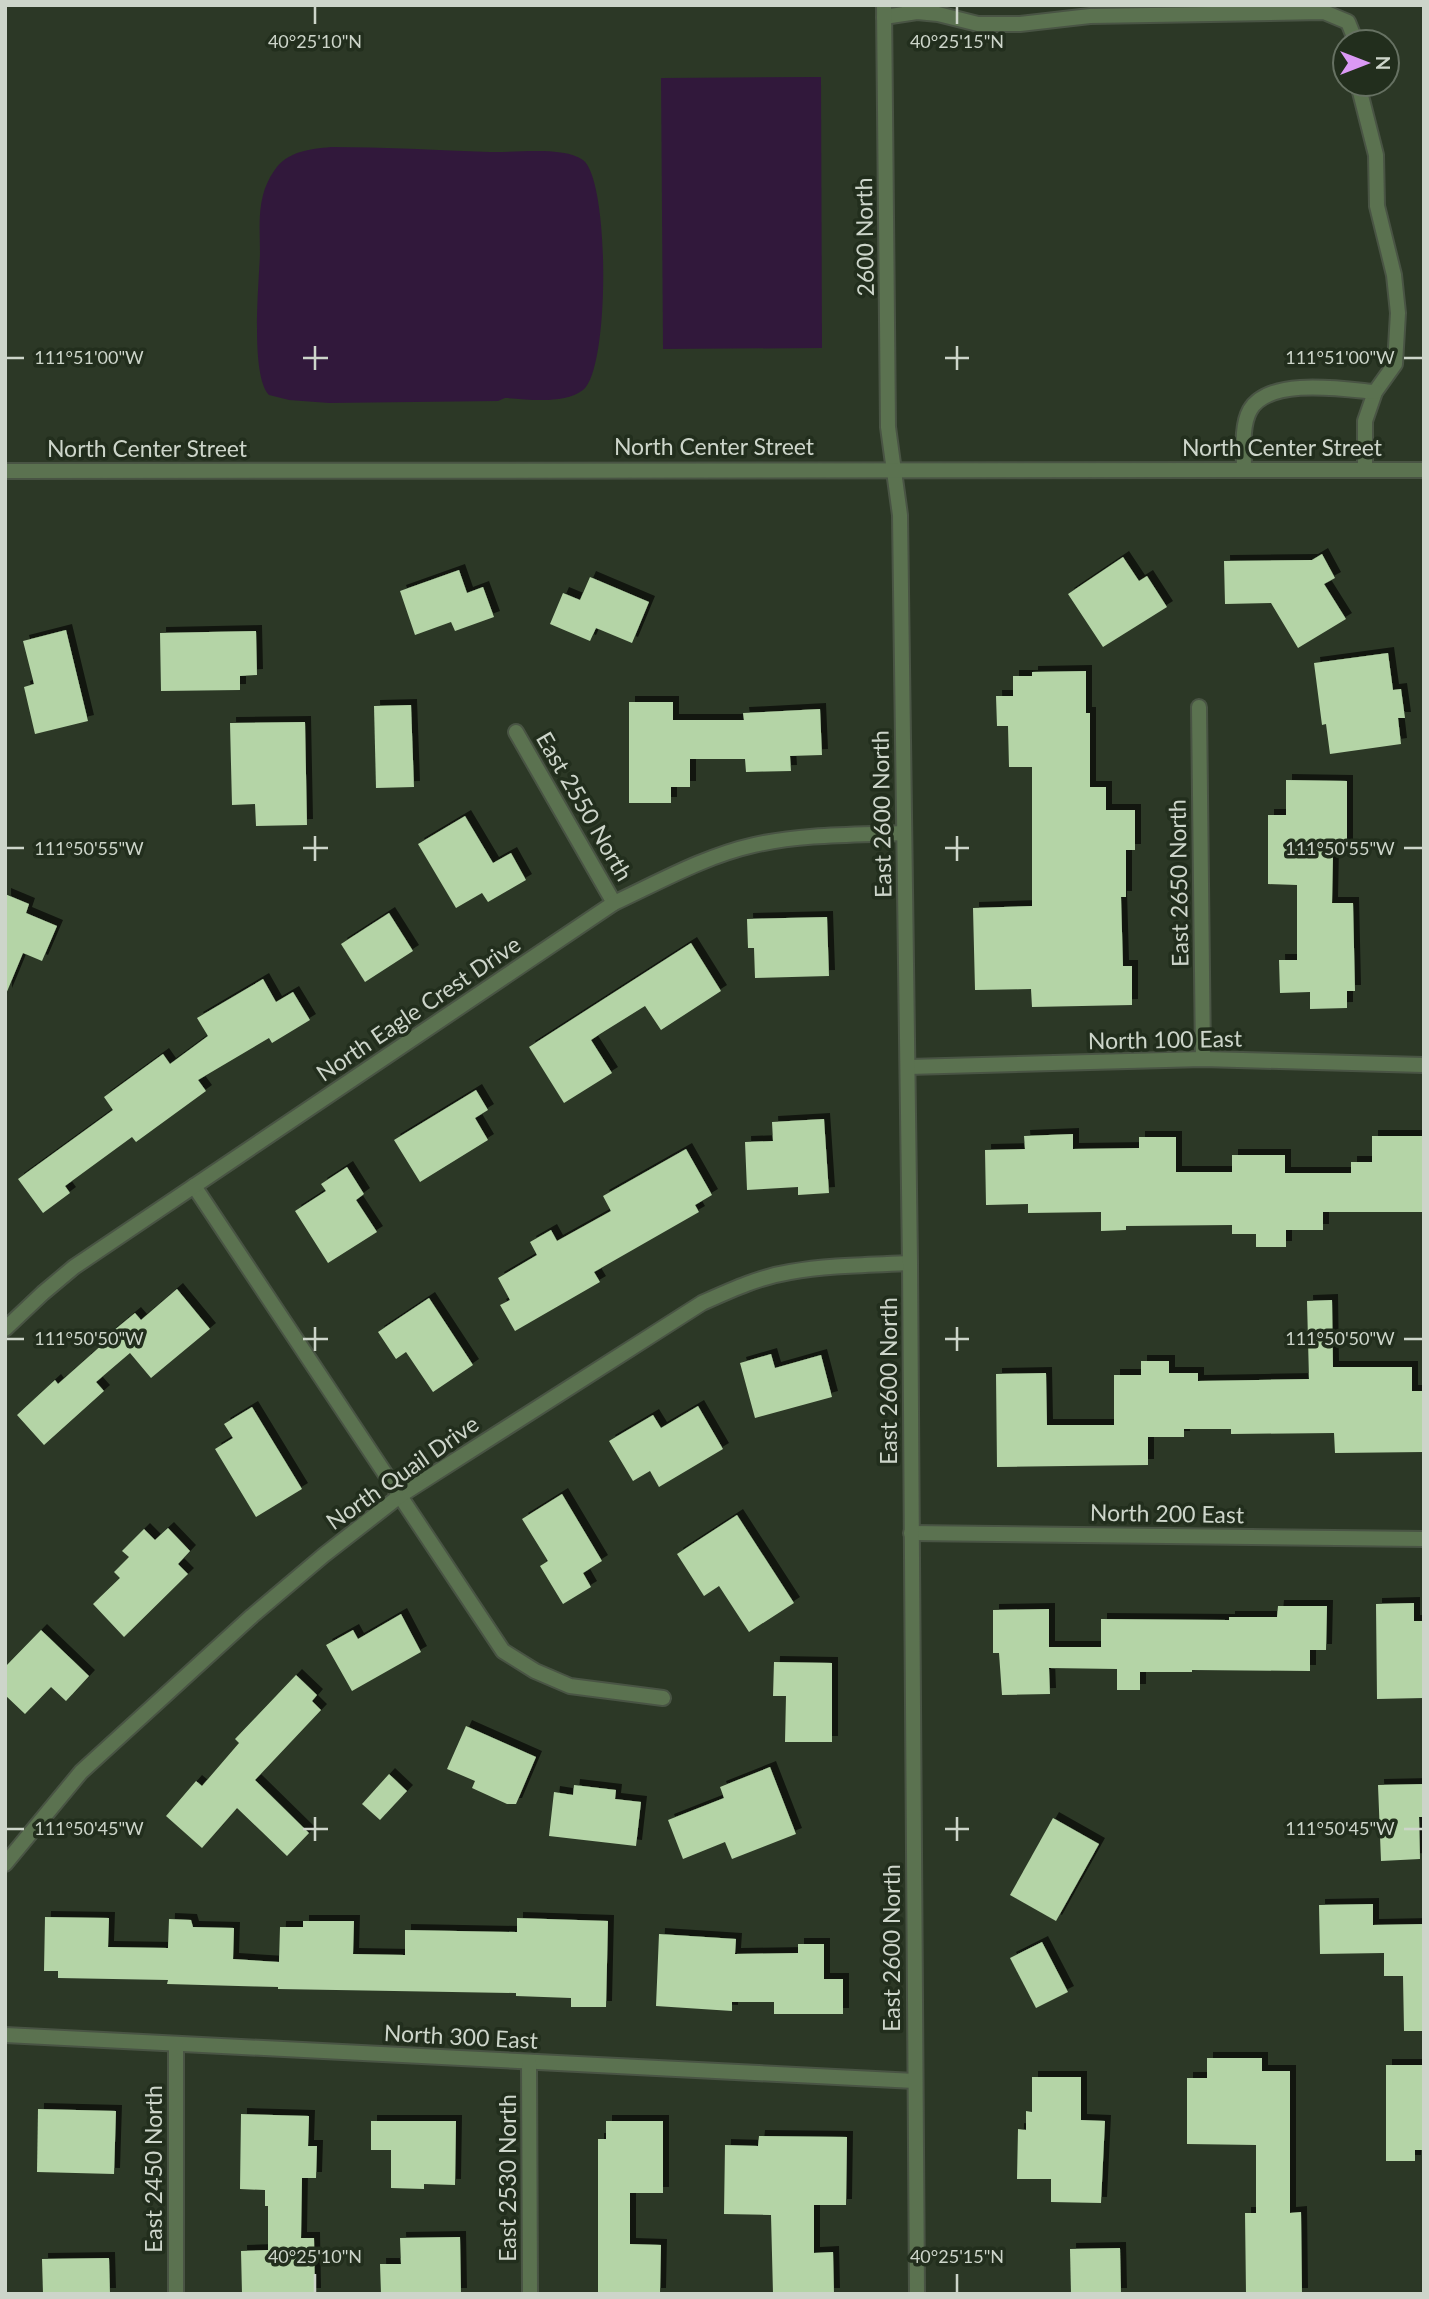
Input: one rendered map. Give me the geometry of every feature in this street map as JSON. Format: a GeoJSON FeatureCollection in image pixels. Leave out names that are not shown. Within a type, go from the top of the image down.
{"type":"FeatureCollection","features":[{"type":"Feature","properties":{"kind":"street"},"geometry":{"type":"LineString","coordinates":[[884,11],[938,14],[978,24],[1020,24],[1090,16],[1324,12],[1348,22],[1350,28]]}},
{"type":"Feature","properties":{"kind":"street","name":"2600 North"},"geometry":{"type":"LineString","coordinates":[[884,11],[888,427],[893,469]]}},
{"type":"Feature","properties":{"kind":"street"},"geometry":{"type":"LineString","coordinates":[[1362,98],[1376,155],[1377,206],[1394,275],[1398,313],[1395,364],[1375,392],[1366,421],[1366,470]]}},
{"type":"Feature","properties":{"kind":"street"},"geometry":{"type":"LineString","coordinates":[[1244,469],[1247,419],[1250,409],[1264,397],[1289,388],[1318,387],[1375,392]]}},
{"type":"Feature","properties":{"kind":"street","name":"East 2600 North"},"geometry":{"type":"LineString","coordinates":[[893,469],[900,515],[908,1067],[917,2294]]}},
{"type":"Feature","properties":{"kind":"street","name":"North Center Street"},"geometry":{"type":"LineString","coordinates":[[5,471],[1424,470]]}},
{"type":"Feature","properties":{"kind":"street","name":"East 2650 North"},"geometry":{"type":"LineString","coordinates":[[1199,707],[1203,1059]]}},
{"type":"Feature","properties":{"kind":"street","name":"East 2550 North"},"geometry":{"type":"LineString","coordinates":[[516,732],[614,903]]}},
{"type":"Feature","properties":{"kind":"street","name":"North Eagle Crest Drive"},"geometry":{"type":"LineString","coordinates":[[5,1329],[74,1267],[614,903],[712,857],[754,845],[801,838],[904,833]]}},
{"type":"Feature","properties":{"kind":"street","name":"North 100 East"},"geometry":{"type":"LineString","coordinates":[[908,1067],[1203,1059],[1424,1065]]}},
{"type":"Feature","properties":{"kind":"street"},"geometry":{"type":"LineString","coordinates":[[194,1186],[503,1651],[535,1671],[570,1686],[663,1698]]}},
{"type":"Feature","properties":{"kind":"street","name":"North Quail Drive"},"geometry":{"type":"LineString","coordinates":[[5,1864],[81,1772],[252,1616],[401,1495],[702,1303],[744,1284],[787,1272],[823,1267],[910,1263]]}},
{"type":"Feature","properties":{"kind":"street","name":"North 200 East"},"geometry":{"type":"LineString","coordinates":[[911,1533],[1424,1539]]}},
{"type":"Feature","properties":{"kind":"street","name":"North 300 East"},"geometry":{"type":"LineString","coordinates":[[5,2035],[915,2081]]}},
{"type":"Feature","properties":{"kind":"street","name":"East 2450 North"},"geometry":{"type":"LineString","coordinates":[[176,2044],[176,2294]]}},
{"type":"Feature","properties":{"kind":"street","name":"East 2530 North"},"geometry":{"type":"LineString","coordinates":[[530,2062],[530,2294]]}},
{"type":"Feature","properties":{"kind":"shaded area"},"geometry":{"type":"Polygon","coordinates":[[[821,77],[822,348],[663,349],[661,78],[821,77]]]}},
{"type":"Feature","properties":{"kind":"shaded area"},"geometry":{"type":"Polygon","coordinates":[[[331,147],[538,151],[564,153],[583,160],[592,175],[598,202],[603,275],[598,348],[592,375],[583,390],[566,398],[505,398],[498,401],[329,403],[289,400],[269,395],[259,369],[257,328],[263,195],[272,174],[285,159],[307,150],[331,147]]]}},
{"type":"Feature","properties":{"kind":"building"},"geometry":{"type":"Polygon","coordinates":[[[1322,554],[1335,578],[1324,584],[1346,619],[1298,648],[1271,603],[1225,604],[1224,561],[1312,560],[1322,554]]]}},
{"type":"Feature","properties":{"kind":"building"},"geometry":{"type":"Polygon","coordinates":[[[1123,557],[1139,581],[1147,576],[1167,607],[1103,647],[1068,594],[1123,557]]]}},
{"type":"Feature","properties":{"kind":"building"},"geometry":{"type":"Polygon","coordinates":[[[459,570],[467,593],[483,587],[494,617],[455,631],[451,622],[415,635],[400,591],[459,570]]]}},
{"type":"Feature","properties":{"kind":"building"},"geometry":{"type":"Polygon","coordinates":[[[590,577],[649,602],[632,643],[596,628],[590,641],[550,624],[563,593],[580,600],[590,577]]]}},
{"type":"Feature","properties":{"kind":"building"},"geometry":{"type":"Polygon","coordinates":[[[66,630],[88,721],[35,734],[24,687],[34,684],[23,641],[66,630]]]}},
{"type":"Feature","properties":{"kind":"building"},"geometry":{"type":"Polygon","coordinates":[[[256,631],[257,675],[240,676],[240,690],[161,691],[160,633],[256,631]]]}},
{"type":"Feature","properties":{"kind":"building"},"geometry":{"type":"Polygon","coordinates":[[[1388,653],[1393,690],[1401,689],[1405,718],[1398,718],[1401,744],[1330,754],[1326,724],[1322,725],[1314,663],[1388,653]]]}},
{"type":"Feature","properties":{"kind":"building"},"geometry":{"type":"Polygon","coordinates":[[[1086,671],[1086,713],[1090,713],[1090,787],[1106,787],[1106,810],[1135,810],[1135,850],[1126,850],[1126,897],[1121,897],[1123,966],[1132,966],[1132,1005],[1032,1007],[1031,989],[975,990],[973,908],[1032,906],[1032,767],[1009,767],[1008,726],[997,726],[996,696],[1013,696],[1013,676],[1032,676],[1032,672],[1086,671]]]}},
{"type":"Feature","properties":{"kind":"building"},"geometry":{"type":"Polygon","coordinates":[[[629,702],[673,702],[673,720],[744,720],[743,713],[820,709],[822,755],[790,756],[791,771],[746,772],[745,759],[690,759],[690,787],[671,787],[671,803],[629,803],[629,702]]]}},
{"type":"Feature","properties":{"kind":"building"},"geometry":{"type":"Polygon","coordinates":[[[411,705],[414,787],[376,788],[374,706],[411,705]]]}},
{"type":"Feature","properties":{"kind":"building"},"geometry":{"type":"Polygon","coordinates":[[[305,722],[307,825],[256,826],[255,804],[232,805],[230,723],[305,722]]]}},
{"type":"Feature","properties":{"kind":"building"},"geometry":{"type":"Polygon","coordinates":[[[1286,780],[1347,781],[1347,855],[1333,855],[1332,903],[1353,903],[1355,991],[1347,991],[1347,1008],[1310,1009],[1310,992],[1280,993],[1279,960],[1297,960],[1297,885],[1268,884],[1268,815],[1286,815],[1286,780]]]}},
{"type":"Feature","properties":{"kind":"building"},"geometry":{"type":"Polygon","coordinates":[[[465,816],[493,863],[511,853],[526,880],[488,902],[482,893],[456,908],[418,844],[465,816]]]}},
{"type":"Feature","properties":{"kind":"building"},"geometry":{"type":"Polygon","coordinates":[[[5,894],[29,904],[26,913],[57,926],[42,961],[23,953],[6,994],[5,894]]]}},
{"type":"Feature","properties":{"kind":"building"},"geometry":{"type":"Polygon","coordinates":[[[389,913],[413,951],[365,982],[341,944],[389,913]]]}},
{"type":"Feature","properties":{"kind":"building"},"geometry":{"type":"Polygon","coordinates":[[[827,917],[829,976],[755,978],[754,948],[748,948],[747,919],[827,917]]]}},
{"type":"Feature","properties":{"kind":"building"},"geometry":{"type":"Polygon","coordinates":[[[691,943],[721,991],[661,1030],[645,1006],[591,1040],[612,1073],[564,1103],[529,1047],[691,943]]]}},
{"type":"Feature","properties":{"kind":"building"},"geometry":{"type":"Polygon","coordinates":[[[263,979],[276,1002],[293,992],[310,1020],[272,1043],[269,1038],[198,1080],[206,1091],[136,1142],[132,1137],[65,1186],[70,1193],[43,1213],[18,1179],[113,1110],[104,1097],[163,1054],[170,1064],[208,1036],[197,1018],[263,979]]]}},
{"type":"Feature","properties":{"kind":"building"},"geometry":{"type":"Polygon","coordinates":[[[476,1090],[488,1110],[475,1118],[488,1140],[420,1182],[394,1140],[476,1090]]]}},
{"type":"Feature","properties":{"kind":"building"},"geometry":{"type":"Polygon","coordinates":[[[824,1119],[829,1193],[798,1195],[798,1187],[747,1190],[745,1142],[773,1141],[772,1122],[824,1119]]]}},
{"type":"Feature","properties":{"kind":"building"},"geometry":{"type":"Polygon","coordinates":[[[1073,1134],[1073,1149],[1139,1148],[1139,1137],[1176,1137],[1176,1172],[1232,1172],[1232,1155],[1285,1155],[1285,1173],[1351,1173],[1351,1162],[1372,1162],[1372,1136],[1424,1136],[1424,1212],[1323,1212],[1323,1230],[1286,1230],[1286,1247],[1256,1247],[1256,1234],[1232,1234],[1232,1225],[1126,1226],[1126,1230],[1101,1231],[1101,1212],[1028,1213],[1028,1204],[986,1205],[985,1150],[1025,1149],[1024,1136],[1073,1134]]]}},
{"type":"Feature","properties":{"kind":"building"},"geometry":{"type":"Polygon","coordinates":[[[686,1149],[712,1195],[695,1205],[699,1212],[594,1272],[600,1282],[515,1331],[500,1305],[510,1300],[498,1278],[537,1255],[530,1242],[551,1230],[557,1241],[611,1211],[603,1196],[686,1149]]]}},
{"type":"Feature","properties":{"kind":"building"},"geometry":{"type":"Polygon","coordinates":[[[347,1167],[364,1194],[356,1200],[377,1232],[328,1263],[295,1211],[326,1191],[321,1184],[347,1167]]]}},
{"type":"Feature","properties":{"kind":"building"},"geometry":{"type":"Polygon","coordinates":[[[177,1289],[210,1329],[151,1378],[130,1353],[96,1382],[104,1391],[44,1445],[17,1415],[55,1380],[58,1384],[103,1344],[101,1341],[135,1313],[141,1320],[177,1289]]]}},
{"type":"Feature","properties":{"kind":"building"},"geometry":{"type":"Polygon","coordinates":[[[429,1298],[473,1365],[433,1392],[406,1352],[396,1359],[378,1332],[429,1298]]]}},
{"type":"Feature","properties":{"kind":"building"},"geometry":{"type":"Polygon","coordinates":[[[1332,1300],[1333,1367],[1412,1367],[1412,1391],[1424,1391],[1424,1452],[1335,1453],[1334,1433],[1231,1434],[1231,1429],[1184,1429],[1184,1437],[1148,1437],[1148,1465],[997,1467],[996,1374],[1046,1373],[1047,1425],[1114,1425],[1114,1375],[1141,1375],[1141,1361],[1169,1361],[1169,1373],[1198,1373],[1198,1381],[1309,1379],[1307,1301],[1332,1300]]]}},
{"type":"Feature","properties":{"kind":"building"},"geometry":{"type":"Polygon","coordinates":[[[771,1354],[775,1368],[821,1355],[832,1397],[755,1418],[740,1363],[771,1354]]]}},
{"type":"Feature","properties":{"kind":"building"},"geometry":{"type":"Polygon","coordinates":[[[698,1406],[723,1449],[659,1487],[650,1471],[633,1481],[609,1441],[653,1415],[661,1428],[698,1406]]]}},
{"type":"Feature","properties":{"kind":"building"},"geometry":{"type":"Polygon","coordinates":[[[252,1407],[302,1489],[256,1517],[215,1449],[233,1438],[224,1424],[252,1407]]]}},
{"type":"Feature","properties":{"kind":"building"},"geometry":{"type":"Polygon","coordinates":[[[562,1494],[602,1561],[583,1573],[591,1587],[563,1604],[540,1566],[548,1561],[522,1519],[562,1494]]]}},
{"type":"Feature","properties":{"kind":"building"},"geometry":{"type":"Polygon","coordinates":[[[737,1515],[794,1603],[749,1632],[719,1586],[704,1596],[677,1554],[737,1515]]]}},
{"type":"Feature","properties":{"kind":"building"},"geometry":{"type":"Polygon","coordinates":[[[168,1528],[190,1551],[178,1564],[188,1574],[124,1637],[93,1604],[120,1578],[114,1572],[129,1557],[122,1551],[144,1529],[155,1540],[168,1528]]]}},
{"type":"Feature","properties":{"kind":"building"},"geometry":{"type":"Polygon","coordinates":[[[1414,1603],[1414,1621],[1424,1621],[1424,1698],[1377,1699],[1376,1604],[1414,1603]]]}},
{"type":"Feature","properties":{"kind":"building"},"geometry":{"type":"Polygon","coordinates":[[[1278,1606],[1327,1606],[1326,1650],[1310,1650],[1310,1671],[1140,1672],[1140,1690],[1117,1690],[1117,1669],[1049,1668],[1050,1694],[1002,1695],[999,1653],[993,1653],[993,1610],[1049,1609],[1049,1647],[1101,1647],[1101,1619],[1229,1620],[1229,1617],[1277,1617],[1278,1606]]]}},
{"type":"Feature","properties":{"kind":"building"},"geometry":{"type":"Polygon","coordinates":[[[401,1614],[421,1652],[352,1691],[326,1645],[353,1630],[358,1639],[401,1614]]]}},
{"type":"Feature","properties":{"kind":"building"},"geometry":{"type":"Polygon","coordinates":[[[41,1630],[89,1676],[66,1701],[51,1687],[25,1714],[5,1695],[5,1667],[41,1630]]]}},
{"type":"Feature","properties":{"kind":"building"},"geometry":{"type":"Polygon","coordinates":[[[774,1662],[832,1663],[832,1742],[785,1742],[786,1696],[773,1696],[774,1662]]]}},
{"type":"Feature","properties":{"kind":"building"},"geometry":{"type":"Polygon","coordinates":[[[296,1675],[317,1695],[312,1701],[321,1710],[255,1780],[309,1833],[287,1856],[237,1808],[202,1848],[166,1816],[196,1781],[202,1786],[239,1743],[235,1739],[296,1675]]]}},
{"type":"Feature","properties":{"kind":"building"},"geometry":{"type":"Polygon","coordinates":[[[466,1726],[536,1757],[516,1804],[507,1804],[472,1788],[475,1781],[447,1769],[466,1726]]]}},
{"type":"Feature","properties":{"kind":"building"},"geometry":{"type":"Polygon","coordinates":[[[770,1767],[796,1834],[732,1859],[725,1842],[683,1859],[668,1820],[724,1798],[720,1787],[770,1767]]]}},
{"type":"Feature","properties":{"kind":"building"},"geometry":{"type":"Polygon","coordinates":[[[389,1774],[407,1791],[380,1820],[362,1804],[389,1774]]]}},
{"type":"Feature","properties":{"kind":"building"},"geometry":{"type":"Polygon","coordinates":[[[1424,1784],[1424,1817],[1419,1817],[1420,1859],[1381,1861],[1378,1785],[1424,1784]]]}},
{"type":"Feature","properties":{"kind":"building"},"geometry":{"type":"Polygon","coordinates":[[[574,1785],[616,1790],[615,1799],[641,1802],[636,1846],[549,1836],[554,1792],[573,1795],[574,1785]]]}},
{"type":"Feature","properties":{"kind":"building"},"geometry":{"type":"Polygon","coordinates":[[[1053,1818],[1099,1844],[1056,1921],[1010,1895],[1053,1818]]]}},
{"type":"Feature","properties":{"kind":"building"},"geometry":{"type":"Polygon","coordinates":[[[1373,1904],[1373,1925],[1424,1924],[1424,2031],[1404,2031],[1403,1976],[1384,1976],[1384,1953],[1320,1954],[1319,1905],[1373,1904]]]}},
{"type":"Feature","properties":{"kind":"building"},"geometry":{"type":"Polygon","coordinates":[[[45,1917],[109,1918],[108,1947],[168,1948],[169,1919],[191,1920],[193,1927],[234,1928],[233,1959],[279,1962],[280,1927],[303,1927],[303,1921],[354,1921],[353,1954],[405,1955],[405,1930],[517,1932],[517,1918],[608,1921],[606,2007],[571,2007],[571,1998],[516,1996],[516,1993],[278,1989],[167,1984],[168,1980],[58,1978],[58,1971],[44,1971],[45,1917]]]}},
{"type":"Feature","properties":{"kind":"building"},"geometry":{"type":"Polygon","coordinates":[[[659,1934],[736,1939],[735,1954],[798,1953],[798,1944],[824,1944],[824,1979],[843,1979],[843,2014],[774,2014],[774,2002],[732,2002],[732,2011],[656,2006],[659,1934]]]}},
{"type":"Feature","properties":{"kind":"building"},"geometry":{"type":"Polygon","coordinates":[[[1042,1942],[1068,1992],[1036,2008],[1010,1958],[1042,1942]]]}},
{"type":"Feature","properties":{"kind":"building"},"geometry":{"type":"Polygon","coordinates":[[[1207,2058],[1262,2058],[1262,2071],[1290,2071],[1290,2213],[1301,2212],[1302,2294],[1246,2294],[1245,2213],[1256,2213],[1256,2145],[1187,2144],[1187,2078],[1207,2078],[1207,2058]]]}},
{"type":"Feature","properties":{"kind":"building"},"geometry":{"type":"Polygon","coordinates":[[[1386,2065],[1424,2065],[1424,2150],[1415,2150],[1415,2161],[1386,2161],[1386,2065]]]}},
{"type":"Feature","properties":{"kind":"building"},"geometry":{"type":"Polygon","coordinates":[[[1032,2077],[1081,2077],[1081,2120],[1105,2121],[1101,2203],[1051,2202],[1051,2179],[1017,2179],[1018,2129],[1026,2130],[1026,2111],[1032,2112],[1032,2077]]]}},
{"type":"Feature","properties":{"kind":"building"},"geometry":{"type":"Polygon","coordinates":[[[38,2109],[116,2111],[114,2174],[37,2172],[38,2109]]]}},
{"type":"Feature","properties":{"kind":"building"},"geometry":{"type":"Polygon","coordinates":[[[241,2114],[309,2116],[308,2146],[317,2146],[316,2178],[302,2178],[301,2238],[314,2238],[315,2294],[242,2294],[241,2251],[268,2250],[268,2206],[265,2206],[265,2190],[240,2189],[241,2114]]]}},
{"type":"Feature","properties":{"kind":"building"},"geometry":{"type":"Polygon","coordinates":[[[371,2121],[456,2121],[455,2185],[424,2184],[424,2189],[391,2188],[391,2150],[371,2150],[371,2121]]]}},
{"type":"Feature","properties":{"kind":"building"},"geometry":{"type":"Polygon","coordinates":[[[606,2121],[663,2121],[663,2193],[630,2193],[630,2244],[661,2245],[660,2294],[598,2294],[598,2139],[606,2139],[606,2121]]]}},
{"type":"Feature","properties":{"kind":"building"},"geometry":{"type":"Polygon","coordinates":[[[759,2136],[847,2137],[846,2205],[814,2205],[814,2253],[833,2252],[834,2294],[773,2294],[771,2215],[724,2214],[725,2145],[758,2146],[759,2136]]]}},
{"type":"Feature","properties":{"kind":"building"},"geometry":{"type":"Polygon","coordinates":[[[460,2237],[461,2294],[381,2294],[380,2264],[401,2264],[400,2238],[460,2237]]]}},
{"type":"Feature","properties":{"kind":"building"},"geometry":{"type":"Polygon","coordinates":[[[1120,2248],[1121,2294],[1071,2294],[1070,2249],[1120,2248]]]}},
{"type":"Feature","properties":{"kind":"building"},"geometry":{"type":"Polygon","coordinates":[[[109,2258],[110,2294],[43,2294],[42,2259],[109,2258]]]}}]}
